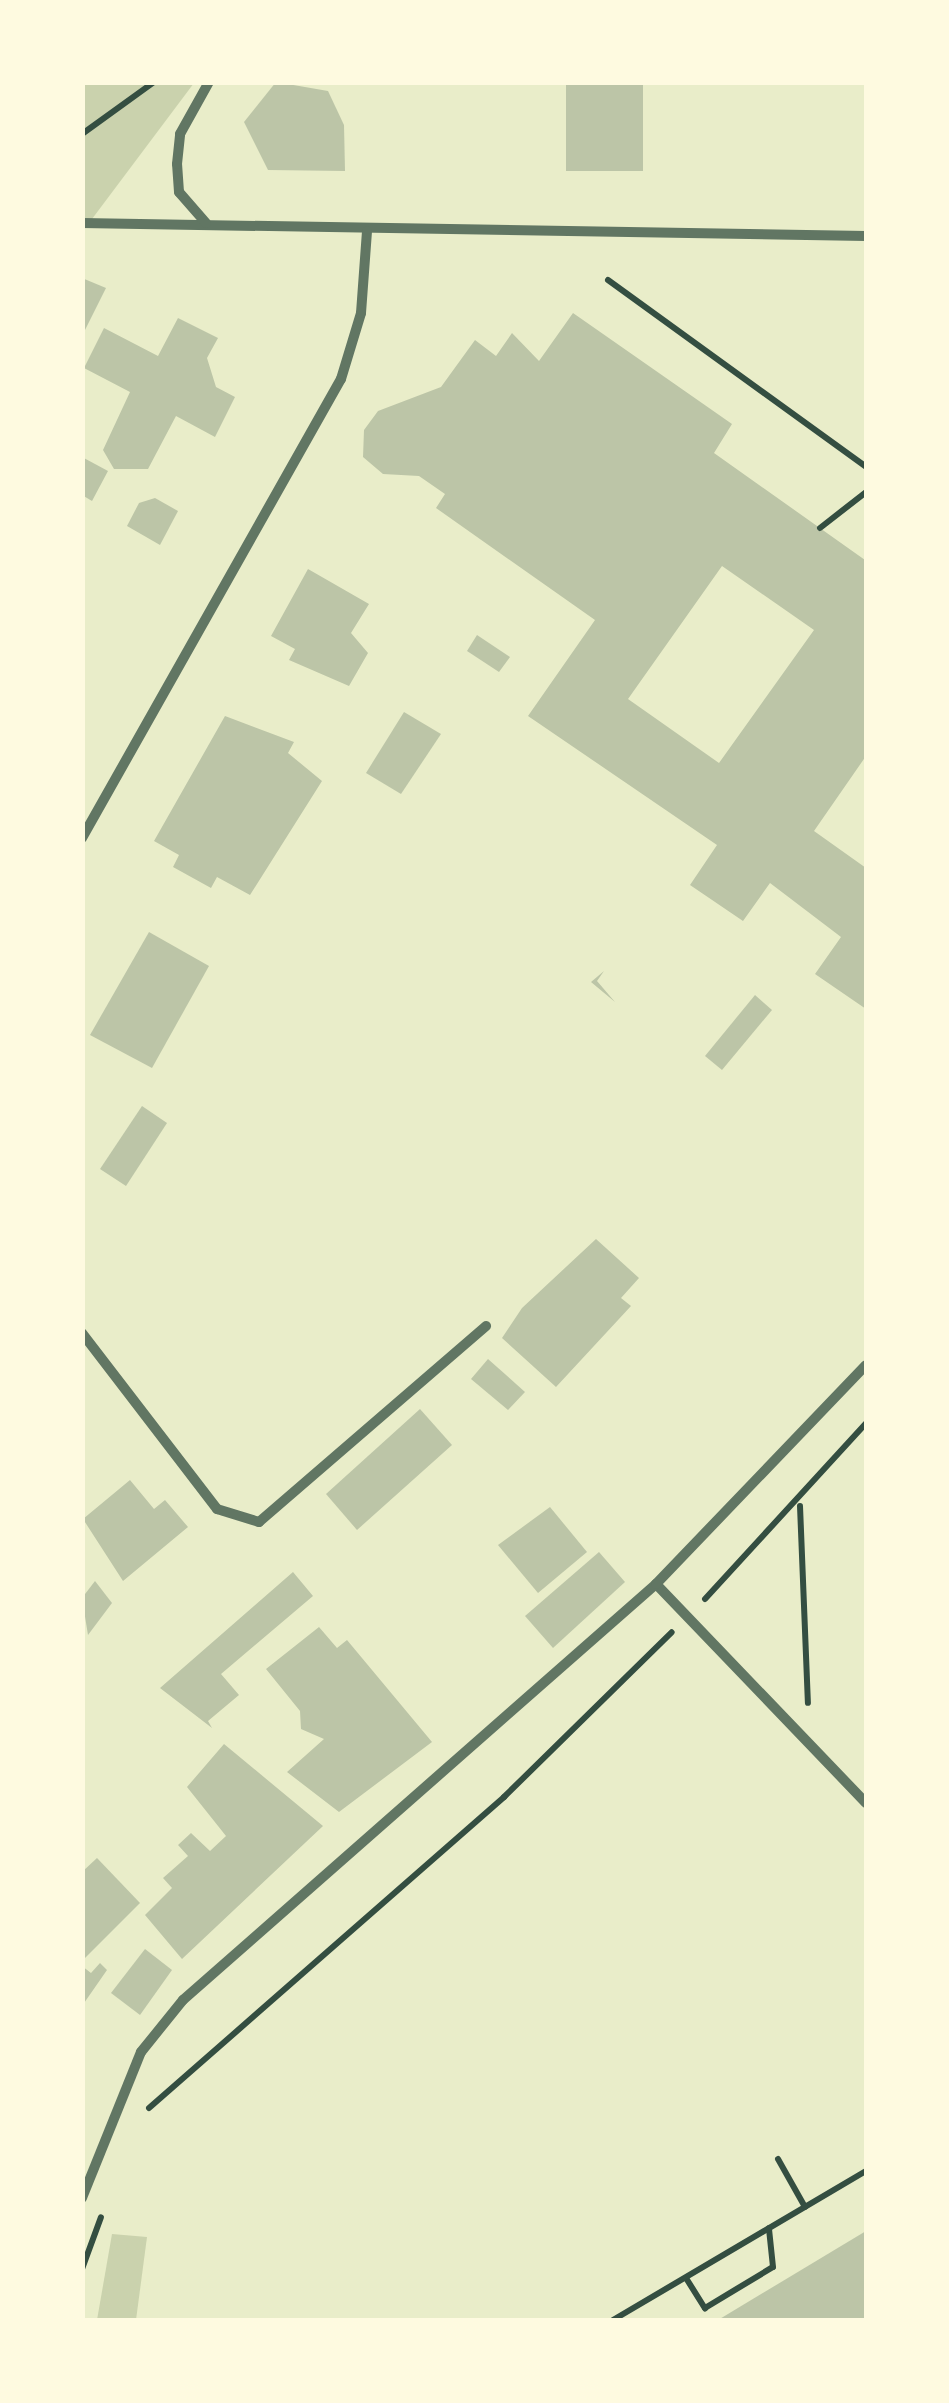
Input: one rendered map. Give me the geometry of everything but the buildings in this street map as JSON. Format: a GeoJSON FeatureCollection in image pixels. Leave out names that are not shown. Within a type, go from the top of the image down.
{"type":"FeatureCollection","features":[{"type":"Feature","properties":{"kind":"street"},"geometry":{"type":"LineString","coordinates":[[209,82],[186,118],[178,164],[179,192],[211,226]]}},
{"type":"Feature","properties":{"kind":"street"},"geometry":{"type":"LineString","coordinates":[[82,223],[367,231],[866,236]]}},
{"type":"Feature","properties":{"kind":"street"},"geometry":{"type":"LineString","coordinates":[[82,838],[342,378],[361,313],[367,231]]}},
{"type":"Feature","properties":{"kind":"street"},"geometry":{"type":"LineString","coordinates":[[82,1332],[216,1508],[259,1522],[486,1326]]}},
{"type":"Feature","properties":{"kind":"street"},"geometry":{"type":"LineString","coordinates":[[82,2198],[141,2052],[184,2000],[656,1584],[866,1366]]}},
{"type":"Feature","properties":{"kind":"street"},"geometry":{"type":"LineString","coordinates":[[656,1584],[866,1802]]}},
{"type":"Feature","properties":{"kind":"path"},"geometry":{"type":"LineString","coordinates":[[82,134],[154,82]]}},
{"type":"Feature","properties":{"kind":"path"},"geometry":{"type":"LineString","coordinates":[[608,280],[866,466]]}},
{"type":"Feature","properties":{"kind":"path"},"geometry":{"type":"LineString","coordinates":[[820,528],[866,492]]}},
{"type":"Feature","properties":{"kind":"path"},"geometry":{"type":"LineString","coordinates":[[142,2114],[504,1797],[800,1506],[866,1423]]}},
{"type":"Feature","properties":{"kind":"path"},"geometry":{"type":"LineString","coordinates":[[800,1506],[810,1744]]}},
{"type":"Feature","properties":{"kind":"path"},"geometry":{"type":"LineString","coordinates":[[778,2159],[805,2207]]}},
{"type":"Feature","properties":{"kind":"path"},"geometry":{"type":"LineString","coordinates":[[613,2320],[866,2171]]}},
{"type":"Feature","properties":{"kind":"path"},"geometry":{"type":"LineString","coordinates":[[82,2270],[107,2198]]}},
{"type":"Feature","properties":{"kind":"path"},"geometry":{"type":"LineString","coordinates":[[686,2278],[705,2308],[773,2267],[770,2228]]}},
{"type":"Feature","properties":{"kind":"green space"},"geometry":{"type":"Polygon","coordinates":[[[83,83],[194,83],[83,231],[83,83]]]}},
{"type":"Feature","properties":{"kind":"green space"},"geometry":{"type":"Polygon","coordinates":[[[112,2234],[147,2237],[136,2320],[97,2320],[112,2234]]]}}]}
